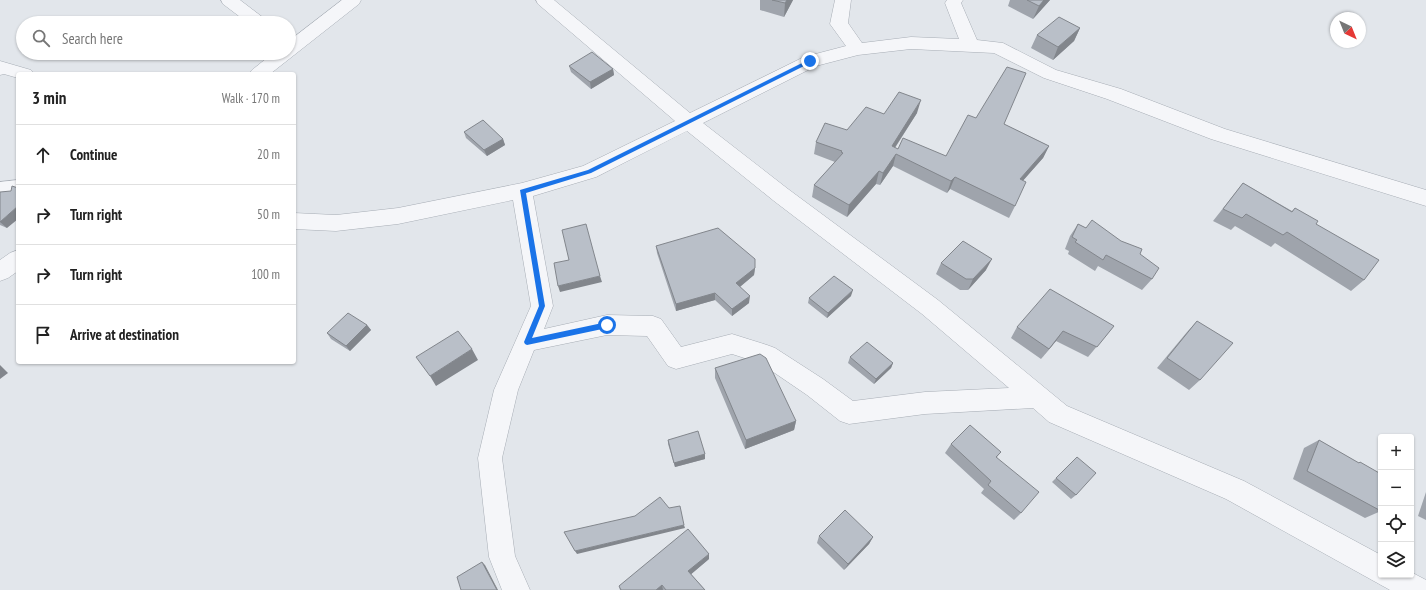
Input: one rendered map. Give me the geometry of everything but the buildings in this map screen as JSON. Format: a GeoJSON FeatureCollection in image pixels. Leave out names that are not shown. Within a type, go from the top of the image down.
{"type":"FeatureCollection","features":[{"type":"Feature","properties":{"kind":"street"},"geometry":{"type":"LineString","coordinates":[[229,0],[250,16]]}},
{"type":"Feature","properties":{"kind":"street"},"geometry":{"type":"LineString","coordinates":[[296,44],[353,0]]}},
{"type":"Feature","properties":{"kind":"street"},"geometry":{"type":"LineString","coordinates":[[544,0],[687,121],[781,195],[930,307],[1058,414],[1235,490],[1378,568]]}},
{"type":"Feature","properties":{"kind":"street"},"geometry":{"type":"LineString","coordinates":[[843,0],[839,24],[858,49]]}},
{"type":"Feature","properties":{"kind":"street"},"geometry":{"type":"LineString","coordinates":[[955,0],[953,3],[970,45]]}},
{"type":"Feature","properties":{"kind":"street"},"geometry":{"type":"LineString","coordinates":[[296,221],[336,223],[398,216],[522,191],[589,172],[687,121],[810,61],[858,49],[911,42],[997,46],[1050,74],[1114,94],[1218,134],[1426,198]]}},
{"type":"Feature","properties":{"kind":"street"},"geometry":{"type":"LineString","coordinates":[[260,72],[275,60]]}},
{"type":"Feature","properties":{"kind":"street"},"geometry":{"type":"LineString","coordinates":[[0,69],[2,67],[18,72]]}},
{"type":"Feature","properties":{"kind":"street"},"geometry":{"type":"LineString","coordinates":[[0,190],[16,188]]}},
{"type":"Feature","properties":{"kind":"street"},"geometry":{"type":"LineString","coordinates":[[516,590],[502,557],[490,458],[506,390],[542,306],[522,191]]}},
{"type":"Feature","properties":{"kind":"street"},"geometry":{"type":"LineString","coordinates":[[0,272],[16,260]]}},
{"type":"Feature","properties":{"kind":"street"},"geometry":{"type":"LineString","coordinates":[[527,342],[607,325],[653,326],[676,359],[732,344],[767,354],[815,387],[849,413],[925,403],[1039,397]]}},
{"type":"Feature","properties":{"kind":"street"},"geometry":{"type":"LineString","coordinates":[[1395,578],[1417,590]]}},
{"type":"Feature","properties":{"kind":"route"},"geometry":{"type":"LineString","coordinates":[[607,325],[527,342],[542,306],[522,191],[589,172],[687,121],[810,61]]}}]}
